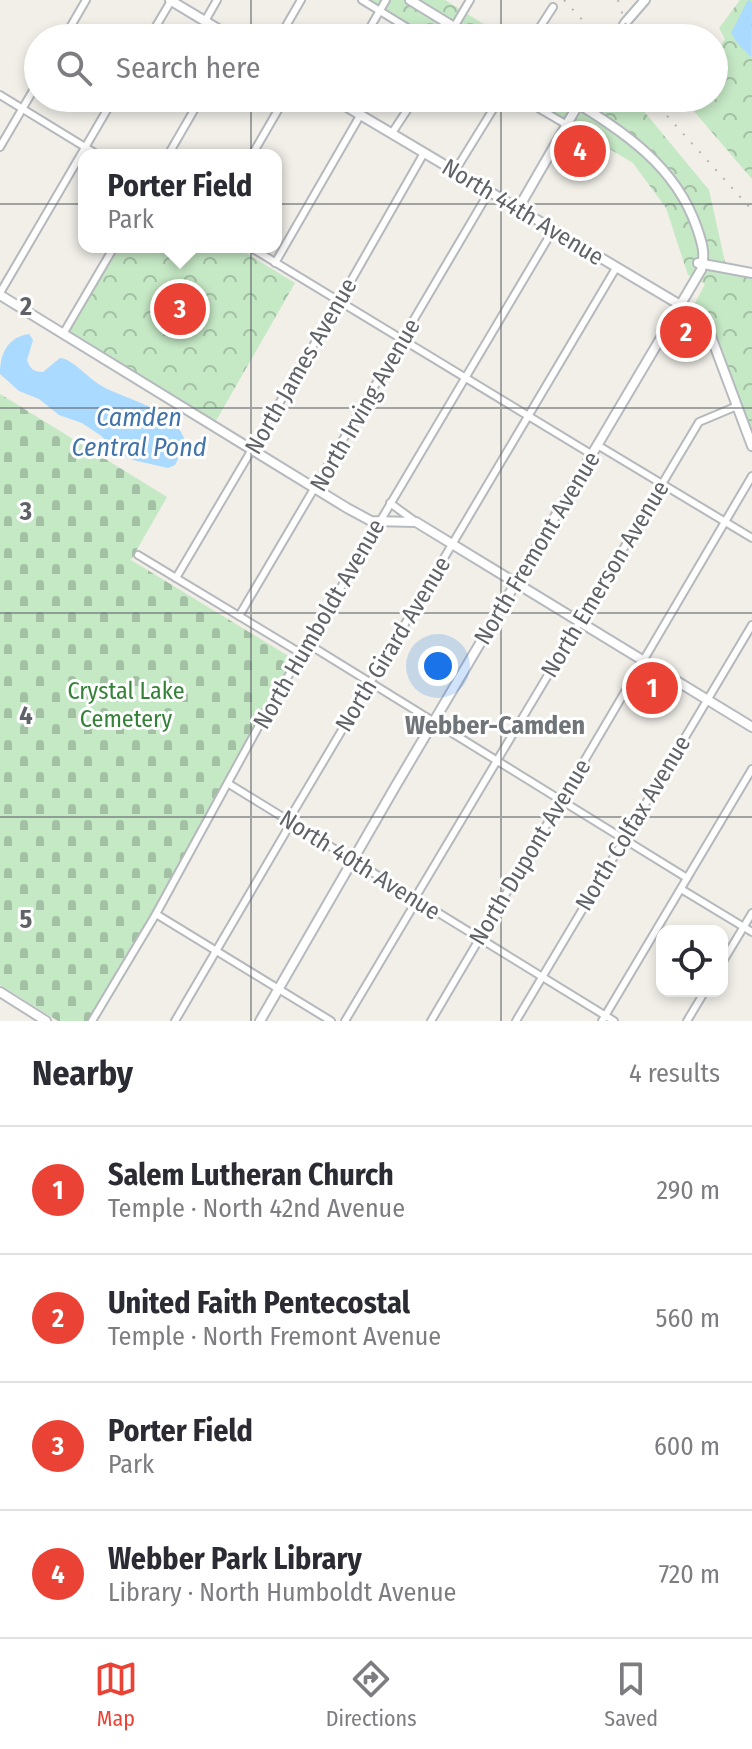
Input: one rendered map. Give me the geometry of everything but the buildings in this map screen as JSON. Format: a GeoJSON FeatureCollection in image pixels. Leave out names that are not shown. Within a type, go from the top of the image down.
{"type":"FeatureCollection","features":[{"type":"Feature","properties":{"kind":"street"},"geometry":{"type":"LineString","coordinates":[[72,24],[86,0]]}},
{"type":"Feature","properties":{"kind":"street"},"geometry":{"type":"LineString","coordinates":[[157,24],[170,0],[210,24]]}},
{"type":"Feature","properties":{"kind":"street"},"geometry":{"type":"LineString","coordinates":[[205,21],[217,0]]}},
{"type":"Feature","properties":{"kind":"street"},"geometry":{"type":"LineString","coordinates":[[287,24],[301,0]]}},
{"type":"Feature","properties":{"kind":"street"},"geometry":{"type":"LineString","coordinates":[[362,0],[401,24]]}},
{"type":"Feature","properties":{"kind":"street"},"geometry":{"type":"LineString","coordinates":[[372,24],[386,0]]}},
{"type":"Feature","properties":{"kind":"street"},"geometry":{"type":"LineString","coordinates":[[410,0],[449,24]]}},
{"type":"Feature","properties":{"kind":"street"},"geometry":{"type":"LineString","coordinates":[[456,24],[470,0]]}},
{"type":"Feature","properties":{"kind":"street"},"geometry":{"type":"LineString","coordinates":[[624,24],[645,0]]}},
{"type":"Feature","properties":{"kind":"street"},"geometry":{"type":"LineString","coordinates":[[542,24],[553,7]]}},
{"type":"Feature","properties":{"kind":"street"},"geometry":{"type":"LineString","coordinates":[[0,95],[22,109]]}},
{"type":"Feature","properties":{"kind":"street"},"geometry":{"type":"LineString","coordinates":[[0,147],[24,106]]}},
{"type":"Feature","properties":{"kind":"street"},"geometry":{"type":"LineString","coordinates":[[27,112],[88,149]]}},
{"type":"Feature","properties":{"kind":"street"},"geometry":{"type":"LineString","coordinates":[[85,147],[106,112]]}},
{"type":"Feature","properties":{"kind":"street"},"geometry":{"type":"LineString","coordinates":[[171,149],[193,112]]}},
{"type":"Feature","properties":{"kind":"street"},"geometry":{"type":"LineString","coordinates":[[255,149],[277,112]]}},
{"type":"Feature","properties":{"kind":"street","name":"North 44th Avenue"},"geometry":{"type":"LineString","coordinates":[[357,112],[697,315],[709,331],[737,406]]}},
{"type":"Feature","properties":{"kind":"street"},"geometry":{"type":"LineString","coordinates":[[392,133],[406,112]]}},
{"type":"Feature","properties":{"kind":"street"},"geometry":{"type":"LineString","coordinates":[[455,171],[491,112]]}},
{"type":"Feature","properties":{"kind":"street"},"geometry":{"type":"LineString","coordinates":[[545,112],[567,125]]}},
{"type":"Feature","properties":{"kind":"street"},"geometry":{"type":"LineString","coordinates":[[518,209],[575,112]]}},
{"type":"Feature","properties":{"kind":"street"},"geometry":{"type":"LineString","coordinates":[[596,112],[638,143],[662,167],[687,204],[703,248],[700,263],[752,273]]}},
{"type":"Feature","properties":{"kind":"street"},"geometry":{"type":"LineString","coordinates":[[282,251],[361,114]]}},
{"type":"Feature","properties":{"kind":"street","name":"North James Avenue"},"geometry":{"type":"LineString","coordinates":[[176,578],[424,153]]}},
{"type":"Feature","properties":{"kind":"street"},"geometry":{"type":"LineString","coordinates":[[78,159],[0,294],[365,519],[416,522]]}},
{"type":"Feature","properties":{"kind":"street","name":"North Irving Avenue"},"geometry":{"type":"LineString","coordinates":[[239,616],[489,192]]}},
{"type":"Feature","properties":{"kind":"street","name":"North Humboldt Avenue"},"geometry":{"type":"LineString","coordinates":[[92,1021],[156,914],[229,784],[228,780],[553,230]]}},
{"type":"Feature","properties":{"kind":"street"},"geometry":{"type":"LineString","coordinates":[[63,334],[110,253]]}},
{"type":"Feature","properties":{"kind":"street"},"geometry":{"type":"LineString","coordinates":[[259,253],[591,454]]}},
{"type":"Feature","properties":{"kind":"street"},"geometry":{"type":"LineString","coordinates":[[275,263],[281,253]]}},
{"type":"Feature","properties":{"kind":"street","name":"North Fremont Avenue"},"geometry":{"type":"LineString","coordinates":[[260,1021],[433,721],[682,305],[695,282],[700,263]]}},
{"type":"Feature","properties":{"kind":"street","name":"North Girard Avenue"},"geometry":{"type":"LineString","coordinates":[[175,1021],[291,823],[291,816],[616,268]]}},
{"type":"Feature","properties":{"kind":"street"},"geometry":{"type":"LineString","coordinates":[[737,406],[752,446]]}},
{"type":"Feature","properties":{"kind":"street","name":"North Emerson Avenue"},"geometry":{"type":"LineString","coordinates":[[345,1021],[699,422],[737,406]]}},
{"type":"Feature","properties":{"kind":"street"},"geometry":{"type":"LineString","coordinates":[[599,446],[752,538]]}},
{"type":"Feature","properties":{"kind":"street","name":"North Dupont Avenue"},"geometry":{"type":"LineString","coordinates":[[431,1021],[752,476]]}},
{"type":"Feature","properties":{"kind":"street"},"geometry":{"type":"LineString","coordinates":[[390,503],[416,522],[752,727]]}},
{"type":"Feature","properties":{"kind":"street"},"geometry":{"type":"LineString","coordinates":[[138,555],[302,654]]}},
{"type":"Feature","properties":{"kind":"street","name":"North Colfax Avenue"},"geometry":{"type":"LineString","coordinates":[[516,1021],[752,625]]}},
{"type":"Feature","properties":{"kind":"street"},"geometry":{"type":"LineString","coordinates":[[308,644],[687,878]]}},
{"type":"Feature","properties":{"kind":"street"},"geometry":{"type":"LineString","coordinates":[[603,1018],[752,769]]}},
{"type":"Feature","properties":{"kind":"street","name":"North 40th Avenue"},"geometry":{"type":"LineString","coordinates":[[229,784],[542,977],[603,1018],[614,1021]]}},
{"type":"Feature","properties":{"kind":"street"},"geometry":{"type":"LineString","coordinates":[[681,889],[752,932]]}},
{"type":"Feature","properties":{"kind":"street"},"geometry":{"type":"LineString","coordinates":[[728,953],[752,913]]}},
{"type":"Feature","properties":{"kind":"street"},"geometry":{"type":"LineString","coordinates":[[156,914],[331,1021]]}},
{"type":"Feature","properties":{"kind":"street"},"geometry":{"type":"LineString","coordinates":[[0,992],[46,1021]]}},
{"type":"Feature","properties":{"kind":"street"},"geometry":{"type":"LineString","coordinates":[[687,1021],[701,997]]}},
{"type":"Feature","properties":{"kind":"green space"},"geometry":{"type":"Polygon","coordinates":[[[366,0],[445,0],[484,24],[406,24],[366,0]]]}},
{"type":"Feature","properties":{"kind":"green space"},"geometry":{"type":"Polygon","coordinates":[[[740,0],[752,0],[752,179],[695,112],[728,112],[728,24],[722,24],[740,0]]]}},
{"type":"Feature","properties":{"kind":"green space"},"geometry":{"type":"Polygon","coordinates":[[[548,112],[645,112],[709,190],[727,271],[752,278],[752,432],[712,327],[694,305],[705,284],[688,275],[666,208],[633,163],[548,112]]]}},
{"type":"Feature","properties":{"kind":"green space"},"geometry":{"type":"Polygon","coordinates":[[[114,253],[246,253],[295,283],[213,426],[63,334],[114,253]]]}},
{"type":"Feature","properties":{"kind":"green space","name":"Crystal Lake Cemetery"},"geometry":{"type":"Polygon","coordinates":[[[0,394],[167,497],[131,560],[295,660],[91,1021],[58,1021],[0,985],[0,394]]]}},
{"type":"Feature","properties":{"kind":"water"},"geometry":{"type":"Polygon","coordinates":[[[748,0],[752,2],[751,57],[731,33],[748,0]]]}},
{"type":"Feature","properties":{"kind":"water","name":"Camden Central Pond"},"geometry":{"type":"Polygon","coordinates":[[[29,334],[33,340],[27,360],[33,369],[43,372],[60,358],[65,359],[100,385],[150,407],[173,422],[186,444],[175,465],[168,468],[121,454],[82,423],[59,415],[39,399],[19,391],[0,374],[7,347],[29,334]]]}},
{"type":"Feature","properties":{"kind":"railway"},"geometry":{"type":"LineString","coordinates":[[564,0],[586,24]]}},
{"type":"Feature","properties":{"kind":"railway"},"geometry":{"type":"LineString","coordinates":[[618,0],[626,24]]}},
{"type":"Feature","properties":{"kind":"railway"},"geometry":{"type":"LineString","coordinates":[[664,112],[752,210]]}},
{"type":"Feature","properties":{"kind":"place","name":"Webber Park Library"},"geometry":{"type":"Point","coordinates":[580,151]}},
{"type":"Feature","properties":{"kind":"place","name":"Porter Field"},"geometry":{"type":"Point","coordinates":[180,309]}},
{"type":"Feature","properties":{"kind":"place","name":"United Faith Pentecostal"},"geometry":{"type":"Point","coordinates":[686,332]}},
{"type":"Feature","properties":{"kind":"place","name":"Salem Lutheran Church"},"geometry":{"type":"Point","coordinates":[652,688]}},
{"type":"Feature","properties":{"kind":"district","name":"Webber-Camden"},"geometry":{"type":"Point","coordinates":[495,725]}}]}
